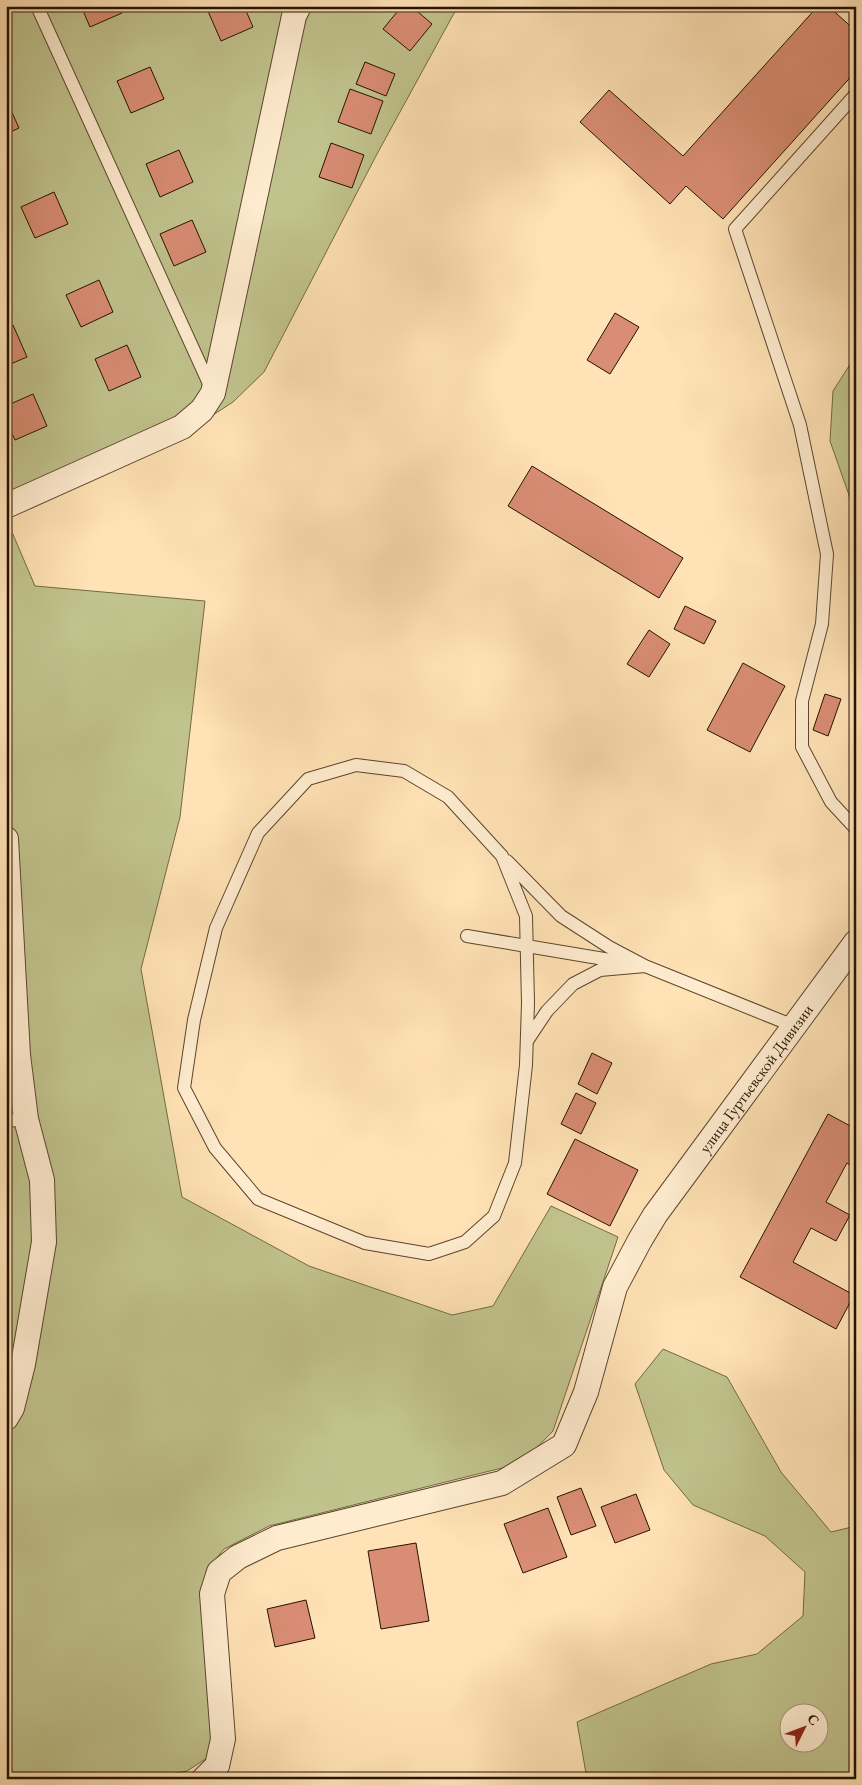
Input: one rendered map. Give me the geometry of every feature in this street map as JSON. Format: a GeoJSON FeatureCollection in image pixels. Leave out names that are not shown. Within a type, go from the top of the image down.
{"type":"FeatureCollection","features":[{"type":"Feature","properties":{"kind":"street"},"geometry":{"type":"LineString","coordinates":[[6,506],[182,427],[202,410],[214,393],[295,10]]}},
{"type":"Feature","properties":{"kind":"street"},"geometry":{"type":"LineString","coordinates":[[6,839],[18,1055],[16,1120],[42,1180],[44,1242],[23,1364],[9,1407]]}},
{"type":"Feature","properties":{"kind":"street","name":"улица Гуртьевской Дивизии"},"geometry":{"type":"LineString","coordinates":[[204,1779],[217,1766],[223,1739],[212,1594],[219,1572],[238,1557],[277,1538],[502,1483],[564,1445],[586,1392],[615,1288],[640,1240],[656,1215],[856,942]]}},
{"type":"Feature","properties":{"kind":"lane"},"geometry":{"type":"LineString","coordinates":[[36,6],[214,393]]}},
{"type":"Feature","properties":{"kind":"lane"},"geometry":{"type":"LineString","coordinates":[[856,94],[735,229],[800,425],[827,554],[822,624],[802,701],[802,747],[831,802],[856,829]]}},
{"type":"Feature","properties":{"kind":"lane"},"geometry":{"type":"LineString","coordinates":[[502,856],[526,916],[527,1041],[526,1065],[514,1163],[494,1216],[465,1242],[429,1254],[365,1243],[258,1199],[216,1148],[184,1088],[194,1020],[216,928],[258,833],[308,779],[356,765],[404,771],[448,798],[560,916],[609,947],[645,966],[794,1026]]}},
{"type":"Feature","properties":{"kind":"lane"},"geometry":{"type":"LineString","coordinates":[[467,936],[645,966]]}},
{"type":"Feature","properties":{"kind":"lane"},"geometry":{"type":"LineString","coordinates":[[527,1041],[547,1011],[573,984],[600,970],[645,966]]}},
{"type":"Feature","properties":{"kind":"green space"},"geometry":{"type":"Polygon","coordinates":[[[6,6],[458,6],[377,154],[264,372],[233,402],[190,430],[6,512],[6,6]]]}},
{"type":"Feature","properties":{"kind":"green space"},"geometry":{"type":"Polygon","coordinates":[[[856,355],[856,515],[830,441],[833,391],[856,355]]]}},
{"type":"Feature","properties":{"kind":"green space"},"geometry":{"type":"Polygon","coordinates":[[[6,518],[35,586],[205,601],[180,817],[141,969],[182,1197],[309,1266],[452,1315],[493,1306],[551,1206],[618,1237],[553,1431],[522,1463],[269,1526],[224,1549],[206,1571],[212,1702],[210,1756],[187,1771],[143,1779],[6,1779],[6,518]]]}},
{"type":"Feature","properties":{"kind":"green space"},"geometry":{"type":"Polygon","coordinates":[[[663,1349],[727,1377],[781,1472],[831,1532],[856,1526],[856,1779],[587,1779],[577,1722],[711,1664],[757,1654],[803,1616],[805,1572],[765,1536],[693,1505],[664,1470],[635,1384],[663,1349]]]}},
{"type":"Feature","properties":{"kind":"building"},"geometry":{"type":"Polygon","coordinates":[[[81,6],[119,6],[122,13],[90,27],[81,6]]]}},
{"type":"Feature","properties":{"kind":"building"},"geometry":{"type":"Polygon","coordinates":[[[213,6],[244,6],[253,27],[221,41],[207,9],[213,6]]]}},
{"type":"Feature","properties":{"kind":"building"},"geometry":{"type":"Polygon","coordinates":[[[402,6],[411,6],[432,24],[410,51],[383,29],[402,6]]]}},
{"type":"Feature","properties":{"kind":"building"},"geometry":{"type":"Polygon","coordinates":[[[818,6],[828,6],[856,31],[856,71],[723,219],[686,186],[670,204],[580,122],[609,90],[683,156],[818,6]]]}},
{"type":"Feature","properties":{"kind":"building"},"geometry":{"type":"Polygon","coordinates":[[[365,62],[395,74],[386,96],[356,84],[365,62]]]}},
{"type":"Feature","properties":{"kind":"building"},"geometry":{"type":"Polygon","coordinates":[[[150,67],[164,99],[131,113],[117,81],[150,67]]]}},
{"type":"Feature","properties":{"kind":"building"},"geometry":{"type":"Polygon","coordinates":[[[350,89],[383,101],[371,134],[338,122],[350,89]]]}},
{"type":"Feature","properties":{"kind":"building"},"geometry":{"type":"Polygon","coordinates":[[[6,99],[19,128],[6,134],[6,99]]]}},
{"type":"Feature","properties":{"kind":"building"},"geometry":{"type":"Polygon","coordinates":[[[331,143],[364,155],[352,188],[319,177],[331,143]]]}},
{"type":"Feature","properties":{"kind":"building"},"geometry":{"type":"Polygon","coordinates":[[[179,150],[193,182],[160,197],[146,164],[179,150]]]}},
{"type":"Feature","properties":{"kind":"building"},"geometry":{"type":"Polygon","coordinates":[[[54,192],[68,224],[35,238],[21,207],[54,192]]]}},
{"type":"Feature","properties":{"kind":"building"},"geometry":{"type":"Polygon","coordinates":[[[192,220],[206,252],[174,266],[160,234],[192,220]]]}},
{"type":"Feature","properties":{"kind":"building"},"geometry":{"type":"Polygon","coordinates":[[[99,280],[113,312],[81,327],[66,295],[99,280]]]}},
{"type":"Feature","properties":{"kind":"building"},"geometry":{"type":"Polygon","coordinates":[[[615,313],[639,327],[610,374],[587,360],[615,313]]]}},
{"type":"Feature","properties":{"kind":"building"},"geometry":{"type":"Polygon","coordinates":[[[13,325],[27,357],[6,366],[6,328],[13,325]]]}},
{"type":"Feature","properties":{"kind":"building"},"geometry":{"type":"Polygon","coordinates":[[[127,345],[141,377],[109,391],[95,359],[127,345]]]}},
{"type":"Feature","properties":{"kind":"building"},"geometry":{"type":"Polygon","coordinates":[[[33,394],[47,426],[15,440],[6,421],[6,406],[33,394]]]}},
{"type":"Feature","properties":{"kind":"building"},"geometry":{"type":"Polygon","coordinates":[[[532,466],[683,558],[659,598],[508,506],[532,466]]]}},
{"type":"Feature","properties":{"kind":"building"},"geometry":{"type":"Polygon","coordinates":[[[685,606],[716,621],[704,644],[674,629],[685,606]]]}},
{"type":"Feature","properties":{"kind":"building"},"geometry":{"type":"Polygon","coordinates":[[[649,630],[670,644],[649,677],[627,664],[649,630]]]}},
{"type":"Feature","properties":{"kind":"building"},"geometry":{"type":"Polygon","coordinates":[[[743,663],[785,686],[750,752],[707,730],[743,663]]]}},
{"type":"Feature","properties":{"kind":"building"},"geometry":{"type":"Polygon","coordinates":[[[825,694],[841,699],[828,736],[813,730],[825,694]]]}},
{"type":"Feature","properties":{"kind":"building"},"geometry":{"type":"Polygon","coordinates":[[[592,1053],[612,1063],[597,1094],[578,1084],[592,1053]]]}},
{"type":"Feature","properties":{"kind":"building"},"geometry":{"type":"Polygon","coordinates":[[[576,1093],[596,1103],[581,1134],[561,1124],[576,1093]]]}},
{"type":"Feature","properties":{"kind":"building"},"geometry":{"type":"Polygon","coordinates":[[[828,1114],[856,1129],[856,1168],[847,1163],[826,1202],[850,1215],[836,1241],[811,1228],[793,1262],[854,1295],[836,1329],[740,1277],[828,1114]]]}},
{"type":"Feature","properties":{"kind":"building"},"geometry":{"type":"Polygon","coordinates":[[[575,1139],[638,1170],[610,1226],[547,1194],[575,1139]]]}},
{"type":"Feature","properties":{"kind":"building"},"geometry":{"type":"Polygon","coordinates":[[[581,1488],[596,1526],[571,1535],[557,1497],[581,1488]]]}},
{"type":"Feature","properties":{"kind":"building"},"geometry":{"type":"Polygon","coordinates":[[[636,1494],[650,1530],[615,1543],[601,1507],[636,1494]]]}},
{"type":"Feature","properties":{"kind":"building"},"geometry":{"type":"Polygon","coordinates":[[[548,1508],[567,1557],[523,1573],[504,1524],[548,1508]]]}},
{"type":"Feature","properties":{"kind":"building"},"geometry":{"type":"Polygon","coordinates":[[[416,1543],[429,1621],[381,1629],[368,1551],[416,1543]]]}},
{"type":"Feature","properties":{"kind":"building"},"geometry":{"type":"Polygon","coordinates":[[[306,1600],[315,1638],[275,1647],[267,1609],[306,1600]]]}}]}
